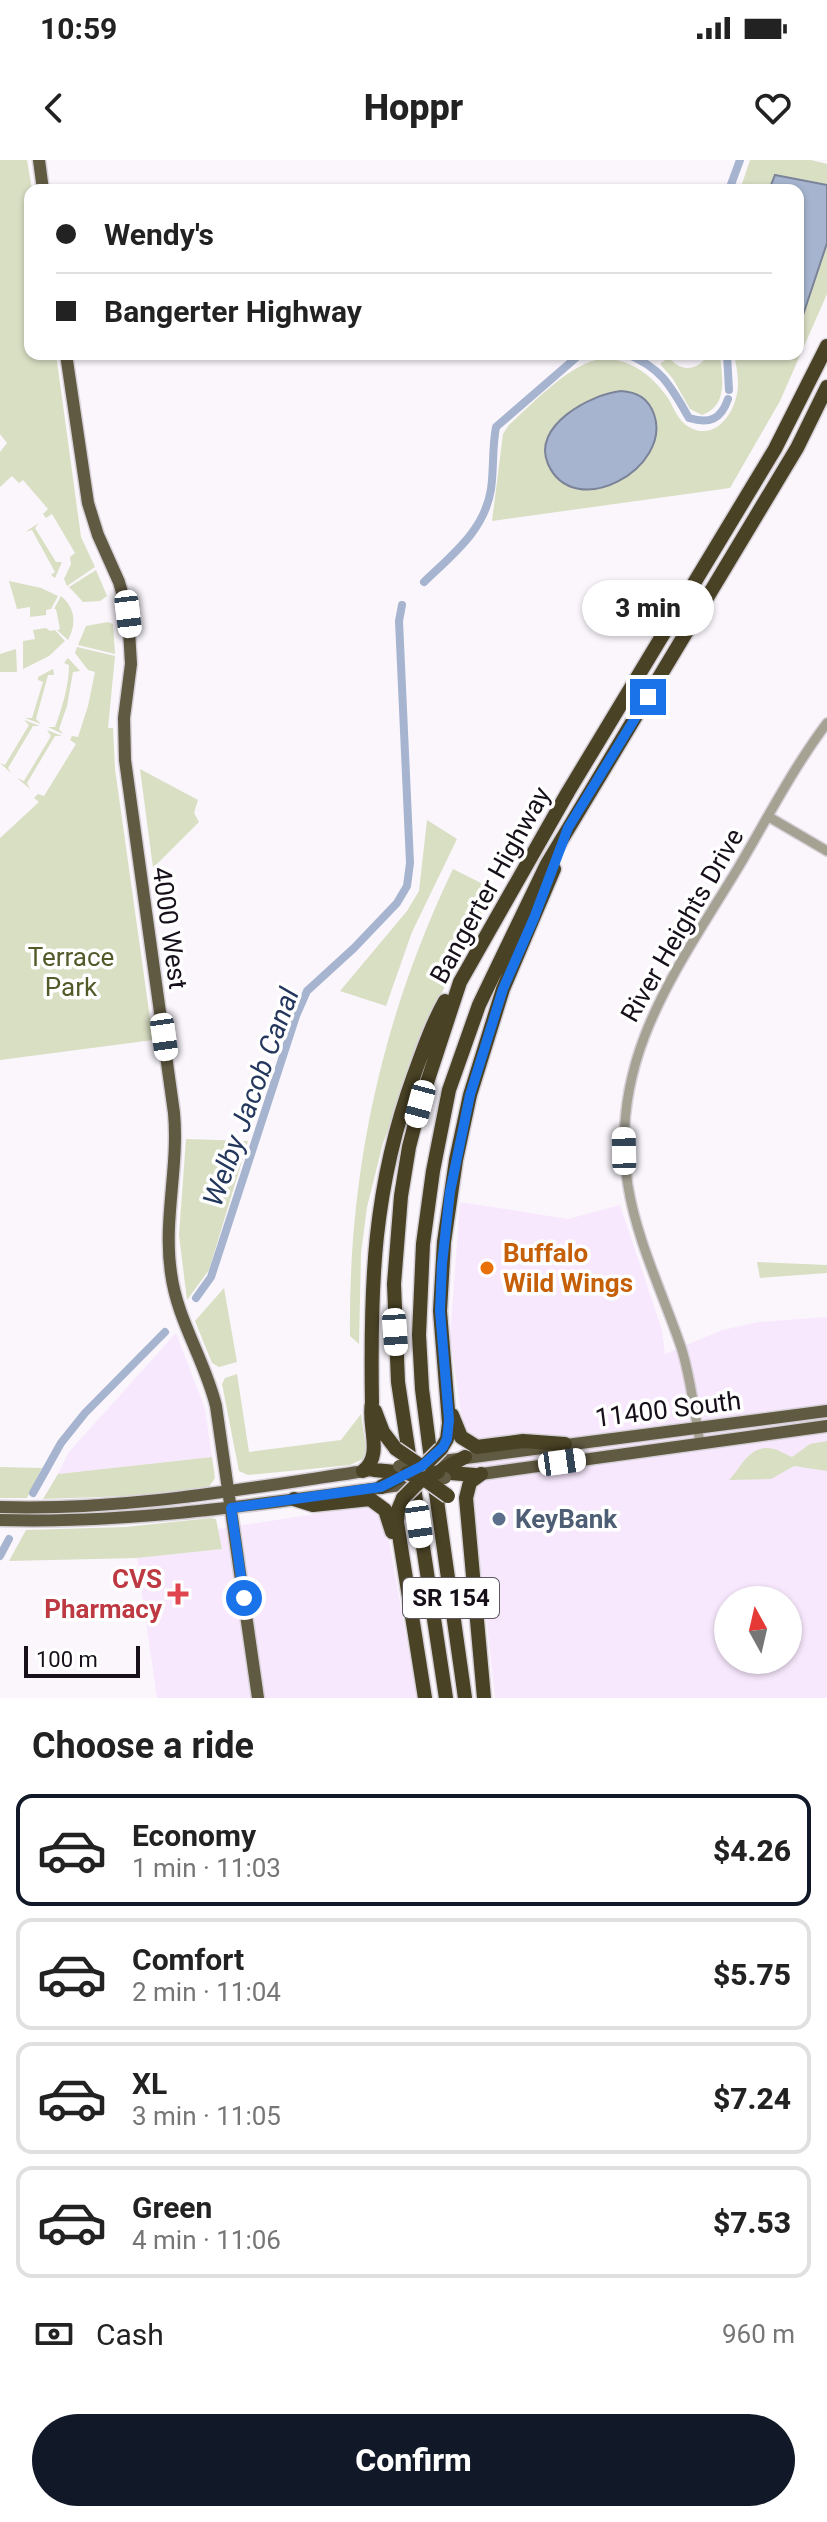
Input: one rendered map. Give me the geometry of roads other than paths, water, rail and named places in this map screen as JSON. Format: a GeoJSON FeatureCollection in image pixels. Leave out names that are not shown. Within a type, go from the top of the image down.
{"type":"FeatureCollection","features":[{"type":"Feature","properties":{"kind":"highway","name":"Bangerter Highway"},"geometry":{"type":"LineString","coordinates":[[446,1698],[398,1382],[394,1284],[396,1241],[409,1147],[460,982],[568,792],[775,449],[827,346]]}},
{"type":"Feature","properties":{"kind":"highway","name":"Bangerter Highway"},"geometry":{"type":"LineString","coordinates":[[465,1698],[422,1389],[420,1305],[423,1244],[449,1090],[465,1039],[506,945],[568,828],[797,448],[827,387]]}},
{"type":"Feature","properties":{"kind":"highway"},"geometry":{"type":"LineString","coordinates":[[425,1698],[397,1515],[448,1433],[440,1311],[450,1192],[477,1072],[503,989],[568,828]]}},
{"type":"Feature","properties":{"kind":"highway"},"geometry":{"type":"LineString","coordinates":[[460,982],[444,1003],[416,1067],[381,1190],[372,1264],[370,1413],[375,1455],[369,1471],[478,1474]]}},
{"type":"Feature","properties":{"kind":"highway"},"geometry":{"type":"LineString","coordinates":[[372,1403],[383,1432],[396,1449],[420,1474],[448,1496],[460,1513],[469,1548]]}},
{"type":"Feature","properties":{"kind":"highway"},"geometry":{"type":"LineString","coordinates":[[448,1404],[461,1437],[472,1446],[523,1441],[565,1444]]}},
{"type":"Feature","properties":{"kind":"highway"},"geometry":{"type":"LineString","coordinates":[[420,1474],[465,1457]]}},
{"type":"Feature","properties":{"kind":"highway"},"geometry":{"type":"LineString","coordinates":[[478,1474],[467,1490],[469,1548],[484,1698]]}},
{"type":"Feature","properties":{"kind":"highway"},"geometry":{"type":"LineString","coordinates":[[294,1499],[313,1505],[359,1498],[375,1501],[387,1514],[402,1560]]}},
{"type":"Feature","properties":{"kind":"main road"},"geometry":{"type":"LineString","coordinates":[[39,160],[42,184]]}},
{"type":"Feature","properties":{"kind":"main road","name":"4000 West"},"geometry":{"type":"LineString","coordinates":[[67,360],[88,503],[94,526],[122,591],[131,639],[123,746],[174,1113],[175,1147],[168,1241],[170,1269],[180,1311],[213,1395],[258,1698]]}},
{"type":"Feature","properties":{"kind":"main road","name":"11400 South"},"geometry":{"type":"LineString","coordinates":[[465,1457],[827,1411]]}},
{"type":"Feature","properties":{"kind":"main road","name":"11400 South"},"geometry":{"type":"LineString","coordinates":[[478,1474],[827,1426]]}},
{"type":"Feature","properties":{"kind":"main road"},"geometry":{"type":"LineString","coordinates":[[0,1507],[110,1505],[369,1471]]}},
{"type":"Feature","properties":{"kind":"main road"},"geometry":{"type":"LineString","coordinates":[[0,1520],[115,1519],[231,1508],[420,1474]]}},
{"type":"Feature","properties":{"kind":"street","name":"River Heights Drive"},"geometry":{"type":"LineString","coordinates":[[700,1442],[684,1359],[631,1204],[624,1151],[627,1098],[637,1054],[654,1011],[827,723]]}},
{"type":"Feature","properties":{"kind":"street"},"geometry":{"type":"LineString","coordinates":[[769,817],[827,851]]}},
{"type":"Feature","properties":{"kind":"water"},"geometry":{"type":"Polygon","coordinates":[[[775,175],[827,185],[827,243],[804,312],[804,184],[771,184],[775,175]]]}},
{"type":"Feature","properties":{"kind":"water"},"geometry":{"type":"Polygon","coordinates":[[[621,391],[641,397],[652,408],[656,434],[649,453],[636,469],[618,481],[598,488],[578,489],[561,481],[548,464],[545,450],[548,437],[556,425],[580,405],[621,391]]]}},
{"type":"Feature","properties":{"kind":"waterway","name":"Welby Jacob Canal"},"geometry":{"type":"LineString","coordinates":[[731,184],[740,160]]}},
{"type":"Feature","properties":{"kind":"waterway","name":"Welby Jacob Canal"},"geometry":{"type":"LineString","coordinates":[[424,582],[466,541],[482,517],[491,489],[496,427],[573,360]]}},
{"type":"Feature","properties":{"kind":"waterway","name":"Welby Jacob Canal"},"geometry":{"type":"LineString","coordinates":[[640,360],[671,388],[689,418],[703,421],[713,419],[722,412],[728,399]]}},
{"type":"Feature","properties":{"kind":"waterway","name":"Welby Jacob Canal"},"geometry":{"type":"LineString","coordinates":[[727,360],[729,390]]}},
{"type":"Feature","properties":{"kind":"waterway","name":"Welby Jacob Canal"},"geometry":{"type":"LineString","coordinates":[[196,1298],[211,1277],[296,1016],[307,991],[397,903],[407,886],[410,863],[399,621],[402,605]]}},
{"type":"Feature","properties":{"kind":"waterway","name":"Welby Jacob Canal"},"geometry":{"type":"LineString","coordinates":[[33,1493],[61,1443],[85,1413],[165,1332]]}},
{"type":"Feature","properties":{"kind":"waterway","name":"Welby Jacob Canal"},"geometry":{"type":"LineString","coordinates":[[0,1556],[9,1539]]}},
{"type":"Feature","properties":{"kind":"place","name":"Buffalo Wild Wings"},"geometry":{"type":"Point","coordinates":[487,1268]}},
{"type":"Feature","properties":{"kind":"place","name":"KeyBank"},"geometry":{"type":"Point","coordinates":[499,1519]}},
{"type":"Feature","properties":{"kind":"place","name":"CVS Pharmacy"},"geometry":{"type":"Point","coordinates":[178,1594]}},
{"type":"Feature","properties":{"kind":"park label","name":"Terrace Park"},"geometry":{"type":"Point","coordinates":[71,972]}}]}
